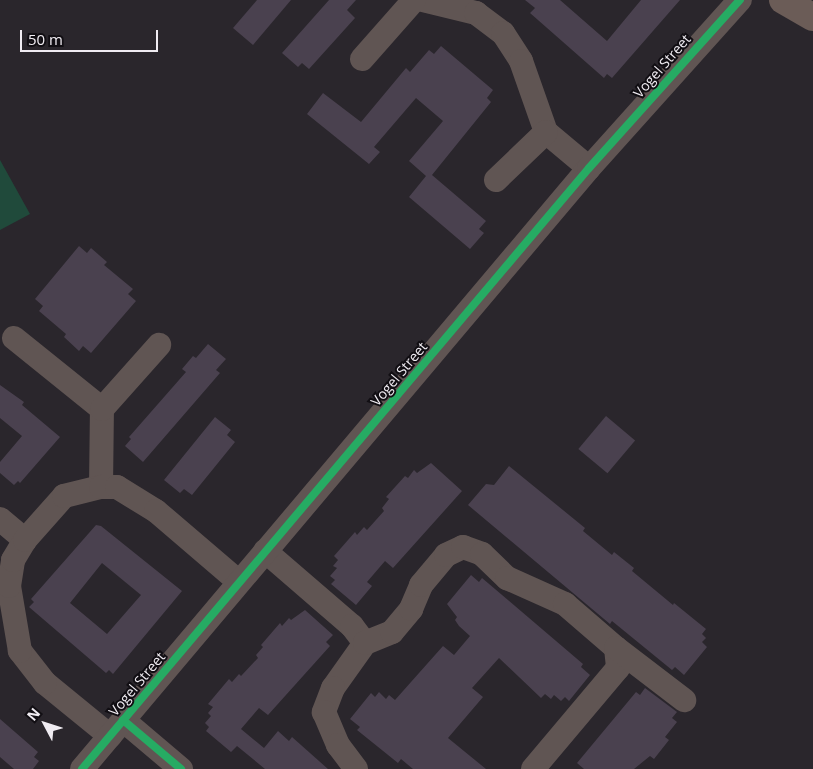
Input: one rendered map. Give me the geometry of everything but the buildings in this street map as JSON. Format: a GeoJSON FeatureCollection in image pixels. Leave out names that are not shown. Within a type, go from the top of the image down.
{"type":"FeatureCollection","features":[{"type":"Feature","properties":{"kind":"main road"},"geometry":{"type":"LineString","coordinates":[[783,0],[813,17]]}},
{"type":"Feature","properties":{"kind":"street"},"geometry":{"type":"LineString","coordinates":[[362,59],[414,0]]}},
{"type":"Feature","properties":{"kind":"street"},"geometry":{"type":"LineString","coordinates":[[423,0],[482,7],[521,61],[546,132],[589,168]]}},
{"type":"Feature","properties":{"kind":"street","name":"Vogel Street"},"geometry":{"type":"LineString","coordinates":[[82,769],[589,168],[740,0]]}},
{"type":"Feature","properties":{"kind":"street"},"geometry":{"type":"LineString","coordinates":[[496,180],[546,132]]}},
{"type":"Feature","properties":{"kind":"street"},"geometry":{"type":"LineString","coordinates":[[14,338],[102,409]]}},
{"type":"Feature","properties":{"kind":"street"},"geometry":{"type":"LineString","coordinates":[[101,487],[102,409],[159,345]]}},
{"type":"Feature","properties":{"kind":"street"},"geometry":{"type":"LineString","coordinates":[[180,769],[45,683],[20,651],[9,586],[14,560],[24,540],[64,496],[101,487],[117,487],[134,494],[239,582]]}},
{"type":"Feature","properties":{"kind":"street"},"geometry":{"type":"LineString","coordinates":[[0,519],[24,540]]}},
{"type":"Feature","properties":{"kind":"street"},"geometry":{"type":"LineString","coordinates":[[356,769],[338,745],[324,712],[333,688],[365,644],[392,632],[411,609],[421,585],[446,555],[462,547],[482,554],[507,578],[566,604],[616,648],[684,700]]}},
{"type":"Feature","properties":{"kind":"street"},"geometry":{"type":"LineString","coordinates":[[265,551],[352,626],[365,644]]}},
{"type":"Feature","properties":{"kind":"street"},"geometry":{"type":"LineString","coordinates":[[533,769],[618,668],[616,648]]}},
{"type":"Feature","properties":{"kind":"green space"},"geometry":{"type":"Polygon","coordinates":[[[0,160],[30,214],[0,230],[0,160]]]}},
{"type":"Feature","properties":{"kind":"cycle path"},"geometry":{"type":"LineString","coordinates":[[82,769],[589,168],[740,0]]}},
{"type":"Feature","properties":{"kind":"cycle path"},"geometry":{"type":"LineString","coordinates":[[123,720],[181,769]]}}]}
